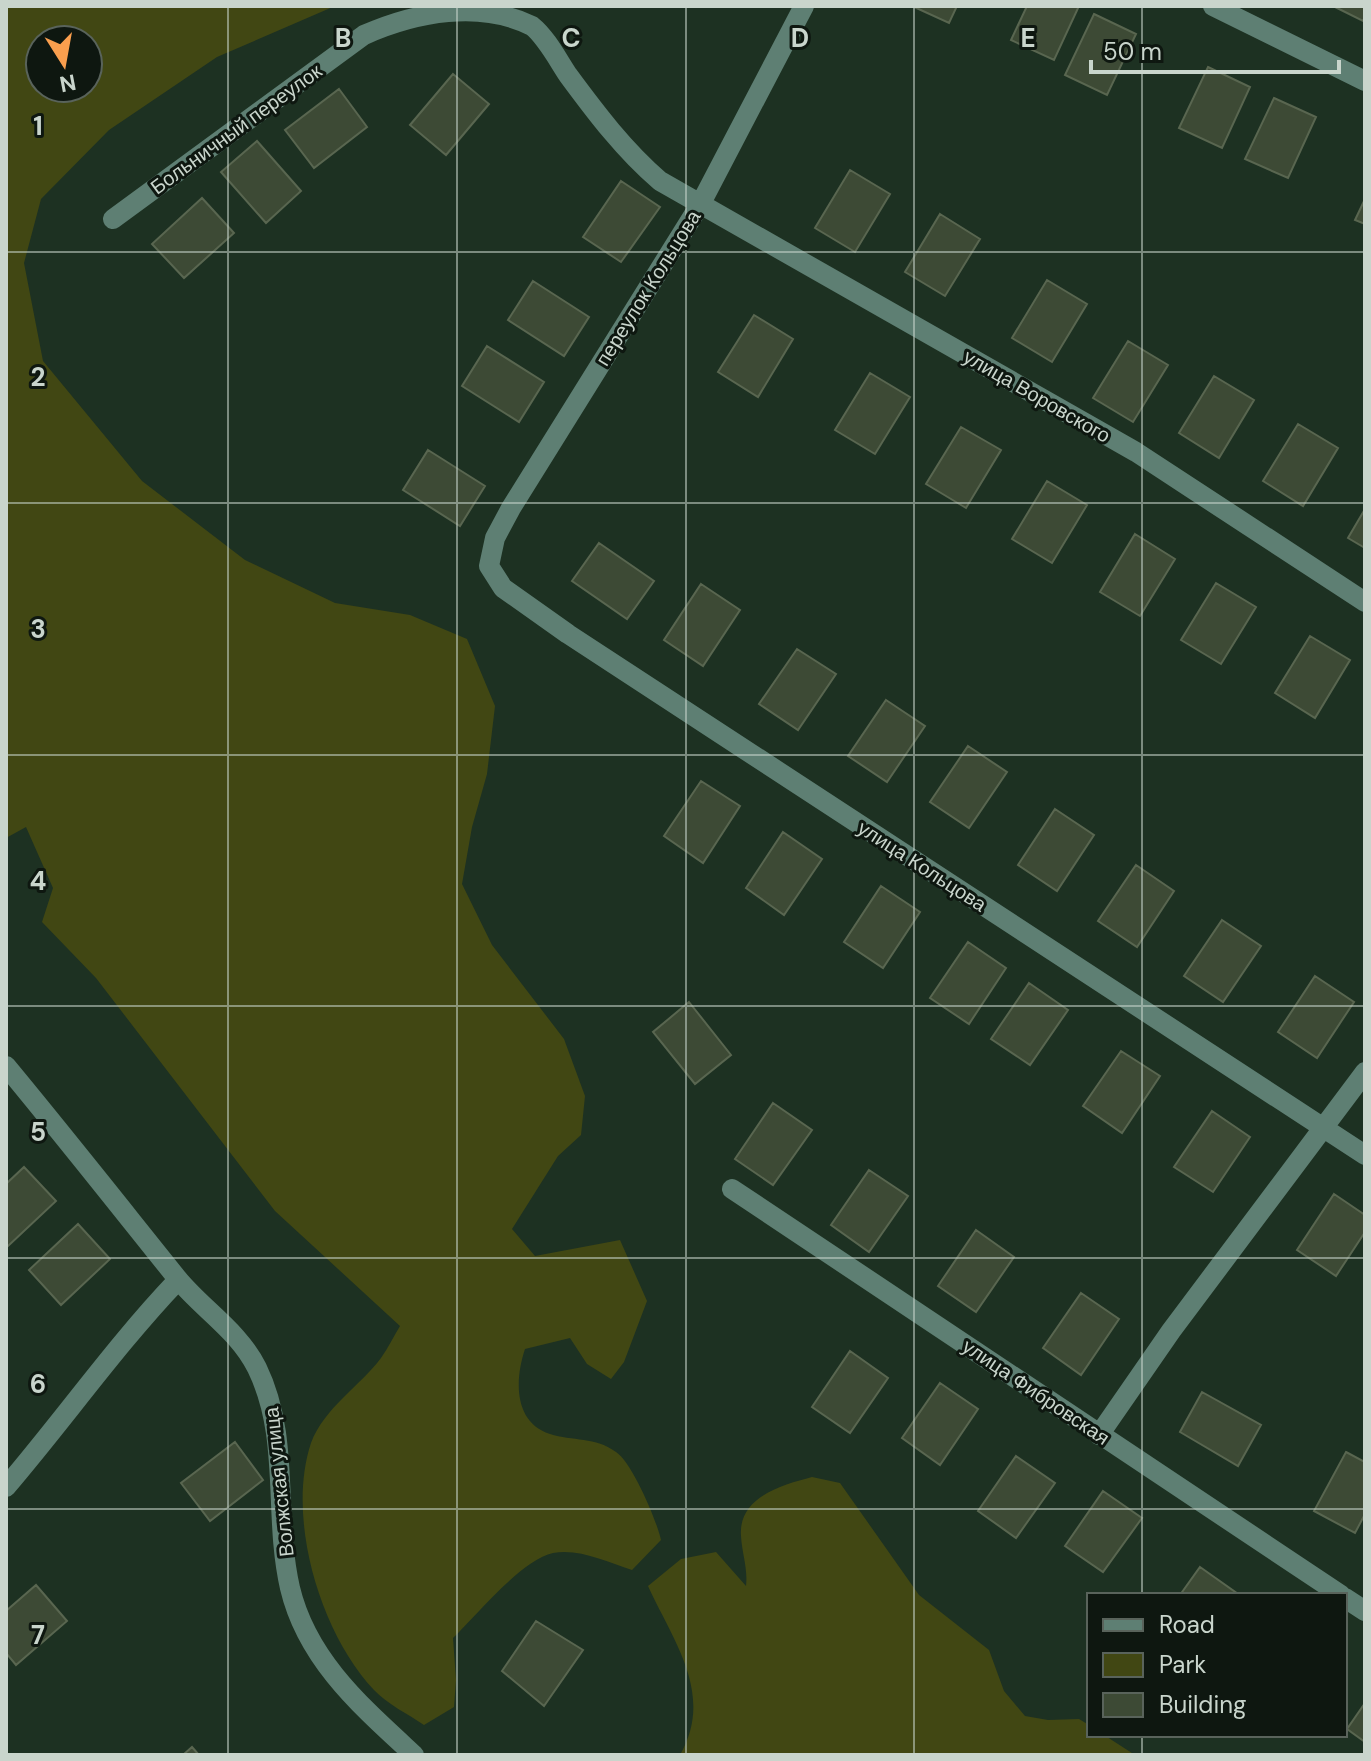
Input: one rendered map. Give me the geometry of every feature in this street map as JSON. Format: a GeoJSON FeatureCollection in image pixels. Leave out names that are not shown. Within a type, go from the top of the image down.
{"type":"FeatureCollection","features":[{"type":"Feature","properties":{"kind":"street","name":"Больничный переулок"},"geometry":{"type":"LineString","coordinates":[[113,219],[364,35],[409,15],[452,6],[493,7],[533,27],[637,161],[660,181],[701,203]]}},
{"type":"Feature","properties":{"kind":"street","name":"переулок Кольцова"},"geometry":{"type":"LineString","coordinates":[[489,566],[495,538],[511,508],[701,203],[804,6]]}},
{"type":"Feature","properties":{"kind":"street"},"geometry":{"type":"LineString","coordinates":[[1213,6],[1365,81]]}},
{"type":"Feature","properties":{"kind":"street","name":"улица Воровского"},"geometry":{"type":"LineString","coordinates":[[701,203],[1136,452],[1365,602]]}},
{"type":"Feature","properties":{"kind":"street","name":"улица Кольцова"},"geometry":{"type":"LineString","coordinates":[[489,566],[503,588],[568,634],[1365,1155]]}},
{"type":"Feature","properties":{"kind":"street","name":"Волжская улица"},"geometry":{"type":"LineString","coordinates":[[6,1066],[178,1280],[236,1338],[255,1364],[270,1398],[277,1428],[290,1588],[313,1642],[333,1677],[414,1755]]}},
{"type":"Feature","properties":{"kind":"street"},"geometry":{"type":"LineString","coordinates":[[1099,1435],[1171,1331],[1365,1072]]}},
{"type":"Feature","properties":{"kind":"street","name":"улица Фибровская"},"geometry":{"type":"LineString","coordinates":[[732,1189],[1338,1593]]}},
{"type":"Feature","properties":{"kind":"street"},"geometry":{"type":"LineString","coordinates":[[6,1487],[63,1420],[127,1333],[178,1280]]}},
{"type":"Feature","properties":{"kind":"street","name":"улица Фибровская"},"geometry":{"type":"LineString","coordinates":[[1347,1599],[1365,1611]]}},
{"type":"Feature","properties":{"kind":"green space"},"geometry":{"type":"Polygon","coordinates":[[[6,6],[335,6],[217,57],[109,130],[41,199],[24,263],[43,361],[142,481],[245,560],[335,603],[410,615],[467,639],[495,706],[487,774],[472,827],[462,884],[492,945],[564,1039],[585,1096],[581,1135],[558,1156],[512,1229],[535,1256],[620,1240],[647,1301],[624,1362],[611,1379],[587,1364],[570,1338],[525,1349],[519,1373],[520,1398],[529,1420],[538,1428],[550,1434],[600,1444],[622,1458],[643,1493],[661,1540],[632,1570],[573,1552],[553,1553],[527,1566],[453,1638],[454,1707],[424,1725],[374,1690],[338,1638],[313,1573],[303,1505],[304,1473],[317,1430],[333,1408],[381,1358],[400,1326],[275,1211],[96,978],[42,922],[53,888],[26,827],[6,838],[6,6]]]}},
{"type":"Feature","properties":{"kind":"green space"},"geometry":{"type":"Polygon","coordinates":[[[812,1477],[840,1483],[919,1595],[989,1650],[1004,1691],[1025,1716],[1048,1720],[1079,1719],[1087,1724],[1087,1737],[1107,1737],[1135,1755],[680,1755],[690,1732],[692,1689],[678,1648],[648,1586],[681,1559],[716,1552],[746,1586],[742,1523],[754,1502],[788,1484],[812,1477]]]}},
{"type":"Feature","properties":{"kind":"building"},"geometry":{"type":"Polygon","coordinates":[[[912,6],[957,6],[949,23],[912,6]]]}},
{"type":"Feature","properties":{"kind":"building"},"geometry":{"type":"Polygon","coordinates":[[[1027,6],[1079,6],[1054,60],[1011,40],[1027,6]]]}},
{"type":"Feature","properties":{"kind":"building"},"geometry":{"type":"Polygon","coordinates":[[[1333,6],[1365,6],[1365,17],[1363,21],[1333,6]]]}},
{"type":"Feature","properties":{"kind":"building"},"geometry":{"type":"Polygon","coordinates":[[[1094,14],[1136,34],[1107,95],[1065,75],[1094,14]]]}},
{"type":"Feature","properties":{"kind":"building"},"geometry":{"type":"Polygon","coordinates":[[[1208,67],[1250,87],[1222,148],[1179,128],[1208,67]]]}},
{"type":"Feature","properties":{"kind":"building"},"geometry":{"type":"Polygon","coordinates":[[[453,74],[489,104],[446,155],[410,125],[453,74]]]}},
{"type":"Feature","properties":{"kind":"building"},"geometry":{"type":"Polygon","coordinates":[[[339,89],[367,127],[314,168],[285,130],[339,89]]]}},
{"type":"Feature","properties":{"kind":"building"},"geometry":{"type":"Polygon","coordinates":[[[1274,98],[1316,117],[1288,178],[1245,159],[1274,98]]]}},
{"type":"Feature","properties":{"kind":"building"},"geometry":{"type":"Polygon","coordinates":[[[257,141],[301,191],[266,223],[221,172],[257,141]]]}},
{"type":"Feature","properties":{"kind":"building"},"geometry":{"type":"Polygon","coordinates":[[[850,170],[890,194],[855,252],[815,228],[850,170]]]}},
{"type":"Feature","properties":{"kind":"building"},"geometry":{"type":"Polygon","coordinates":[[[621,181],[660,207],[621,262],[583,237],[621,181]]]}},
{"type":"Feature","properties":{"kind":"building"},"geometry":{"type":"Polygon","coordinates":[[[202,198],[234,233],[184,278],[152,244],[202,198]]]}},
{"type":"Feature","properties":{"kind":"building"},"geometry":{"type":"Polygon","coordinates":[[[1365,199],[1365,224],[1355,220],[1365,199]]]}},
{"type":"Feature","properties":{"kind":"building"},"geometry":{"type":"Polygon","coordinates":[[[940,214],[980,239],[945,296],[905,272],[940,214]]]}},
{"type":"Feature","properties":{"kind":"building"},"geometry":{"type":"Polygon","coordinates":[[[1047,280],[1087,304],[1052,362],[1012,338],[1047,280]]]}},
{"type":"Feature","properties":{"kind":"building"},"geometry":{"type":"Polygon","coordinates":[[[533,281],[589,317],[564,356],[508,320],[533,281]]]}},
{"type":"Feature","properties":{"kind":"building"},"geometry":{"type":"Polygon","coordinates":[[[754,315],[793,339],[758,397],[718,372],[754,315]]]}},
{"type":"Feature","properties":{"kind":"building"},"geometry":{"type":"Polygon","coordinates":[[[1128,341],[1168,365],[1133,422],[1093,398],[1128,341]]]}},
{"type":"Feature","properties":{"kind":"building"},"geometry":{"type":"Polygon","coordinates":[[[487,346],[544,382],[519,422],[462,386],[487,346]]]}},
{"type":"Feature","properties":{"kind":"building"},"geometry":{"type":"Polygon","coordinates":[[[870,373],[910,397],[875,454],[835,430],[870,373]]]}},
{"type":"Feature","properties":{"kind":"building"},"geometry":{"type":"Polygon","coordinates":[[[1214,376],[1254,400],[1219,458],[1179,433],[1214,376]]]}},
{"type":"Feature","properties":{"kind":"building"},"geometry":{"type":"Polygon","coordinates":[[[1298,424],[1338,448],[1303,506],[1263,481],[1298,424]]]}},
{"type":"Feature","properties":{"kind":"building"},"geometry":{"type":"Polygon","coordinates":[[[961,427],[1001,450],[966,508],[926,484],[961,427]]]}},
{"type":"Feature","properties":{"kind":"building"},"geometry":{"type":"Polygon","coordinates":[[[428,450],[485,486],[460,526],[403,490],[428,450]]]}},
{"type":"Feature","properties":{"kind":"building"},"geometry":{"type":"Polygon","coordinates":[[[1047,481],[1087,505],[1052,563],[1012,539],[1047,481]]]}},
{"type":"Feature","properties":{"kind":"building"},"geometry":{"type":"Polygon","coordinates":[[[1365,509],[1365,548],[1348,538],[1365,509]]]}},
{"type":"Feature","properties":{"kind":"building"},"geometry":{"type":"Polygon","coordinates":[[[1135,534],[1175,559],[1140,616],[1100,592],[1135,534]]]}},
{"type":"Feature","properties":{"kind":"building"},"geometry":{"type":"Polygon","coordinates":[[[599,543],[654,581],[627,619],[572,581],[599,543]]]}},
{"type":"Feature","properties":{"kind":"building"},"geometry":{"type":"Polygon","coordinates":[[[1216,583],[1256,607],[1221,664],[1181,640],[1216,583]]]}},
{"type":"Feature","properties":{"kind":"building"},"geometry":{"type":"Polygon","coordinates":[[[701,584],[740,610],[703,666],[664,640],[701,584]]]}},
{"type":"Feature","properties":{"kind":"building"},"geometry":{"type":"Polygon","coordinates":[[[1310,636],[1350,660],[1315,718],[1275,693],[1310,636]]]}},
{"type":"Feature","properties":{"kind":"building"},"geometry":{"type":"Polygon","coordinates":[[[797,649],[836,674],[798,730],[759,704],[797,649]]]}},
{"type":"Feature","properties":{"kind":"building"},"geometry":{"type":"Polygon","coordinates":[[[886,700],[925,726],[887,782],[848,756],[886,700]]]}},
{"type":"Feature","properties":{"kind":"building"},"geometry":{"type":"Polygon","coordinates":[[[968,746],[1007,772],[969,828],[930,802],[968,746]]]}},
{"type":"Feature","properties":{"kind":"building"},"geometry":{"type":"Polygon","coordinates":[[[701,781],[740,806],[703,863],[664,836],[701,781]]]}},
{"type":"Feature","properties":{"kind":"building"},"geometry":{"type":"Polygon","coordinates":[[[1055,809],[1094,835],[1057,891],[1018,865],[1055,809]]]}},
{"type":"Feature","properties":{"kind":"building"},"geometry":{"type":"Polygon","coordinates":[[[783,832],[822,859],[784,915],[746,888],[783,832]]]}},
{"type":"Feature","properties":{"kind":"building"},"geometry":{"type":"Polygon","coordinates":[[[1136,865],[1174,891],[1137,947],[1098,921],[1136,865]]]}},
{"type":"Feature","properties":{"kind":"building"},"geometry":{"type":"Polygon","coordinates":[[[881,886],[920,912],[883,968],[844,942],[881,886]]]}},
{"type":"Feature","properties":{"kind":"building"},"geometry":{"type":"Polygon","coordinates":[[[1222,920],[1261,946],[1223,1002],[1184,976],[1222,920]]]}},
{"type":"Feature","properties":{"kind":"building"},"geometry":{"type":"Polygon","coordinates":[[[968,942],[1006,968],[969,1024],[930,998],[968,942]]]}},
{"type":"Feature","properties":{"kind":"building"},"geometry":{"type":"Polygon","coordinates":[[[1315,976],[1354,1002],[1317,1058],[1278,1032],[1315,976]]]}},
{"type":"Feature","properties":{"kind":"building"},"geometry":{"type":"Polygon","coordinates":[[[1029,983],[1068,1010],[1030,1065],[991,1039],[1029,983]]]}},
{"type":"Feature","properties":{"kind":"building"},"geometry":{"type":"Polygon","coordinates":[[[689,1002],[731,1055],[695,1084],[653,1032],[689,1002]]]}},
{"type":"Feature","properties":{"kind":"building"},"geometry":{"type":"Polygon","coordinates":[[[1121,1051],[1160,1076],[1122,1133],[1083,1106],[1121,1051]]]}},
{"type":"Feature","properties":{"kind":"building"},"geometry":{"type":"Polygon","coordinates":[[[773,1103],[812,1130],[773,1185],[735,1159],[773,1103]]]}},
{"type":"Feature","properties":{"kind":"building"},"geometry":{"type":"Polygon","coordinates":[[[1212,1111],[1250,1137],[1213,1192],[1174,1167],[1212,1111]]]}},
{"type":"Feature","properties":{"kind":"building"},"geometry":{"type":"Polygon","coordinates":[[[24,1167],[56,1201],[7,1247],[6,1184],[24,1167]]]}},
{"type":"Feature","properties":{"kind":"building"},"geometry":{"type":"Polygon","coordinates":[[[869,1170],[908,1196],[869,1252],[831,1225],[869,1170]]]}},
{"type":"Feature","properties":{"kind":"building"},"geometry":{"type":"Polygon","coordinates":[[[1334,1194],[1365,1215],[1365,1232],[1336,1276],[1297,1250],[1334,1194]]]}},
{"type":"Feature","properties":{"kind":"building"},"geometry":{"type":"Polygon","coordinates":[[[78,1224],[110,1259],[61,1305],[29,1270],[78,1224]]]}},
{"type":"Feature","properties":{"kind":"building"},"geometry":{"type":"Polygon","coordinates":[[[976,1230],[1014,1257],[976,1312],[938,1286],[976,1230]]]}},
{"type":"Feature","properties":{"kind":"building"},"geometry":{"type":"Polygon","coordinates":[[[1081,1293],[1119,1319],[1081,1375],[1043,1348],[1081,1293]]]}},
{"type":"Feature","properties":{"kind":"building"},"geometry":{"type":"Polygon","coordinates":[[[850,1351],[888,1378],[850,1433],[812,1407],[850,1351]]]}},
{"type":"Feature","properties":{"kind":"building"},"geometry":{"type":"Polygon","coordinates":[[[940,1383],[978,1409],[940,1465],[902,1438],[940,1383]]]}},
{"type":"Feature","properties":{"kind":"building"},"geometry":{"type":"Polygon","coordinates":[[[1202,1392],[1261,1425],[1238,1466],[1180,1432],[1202,1392]]]}},
{"type":"Feature","properties":{"kind":"building"},"geometry":{"type":"Polygon","coordinates":[[[235,1442],[263,1480],[210,1521],[181,1483],[235,1442]]]}},
{"type":"Feature","properties":{"kind":"building"},"geometry":{"type":"Polygon","coordinates":[[[1346,1452],[1365,1462],[1365,1514],[1355,1533],[1314,1511],[1346,1452]]]}},
{"type":"Feature","properties":{"kind":"building"},"geometry":{"type":"Polygon","coordinates":[[[1016,1456],[1055,1483],[1016,1538],[978,1511],[1016,1456]]]}},
{"type":"Feature","properties":{"kind":"building"},"geometry":{"type":"Polygon","coordinates":[[[1103,1491],[1142,1518],[1103,1572],[1065,1546],[1103,1491]]]}},
{"type":"Feature","properties":{"kind":"building"},"geometry":{"type":"Polygon","coordinates":[[[1200,1567],[1237,1593],[1181,1593],[1200,1567]]]}},
{"type":"Feature","properties":{"kind":"building"},"geometry":{"type":"Polygon","coordinates":[[[36,1585],[67,1621],[16,1665],[6,1653],[6,1611],[36,1585]]]}},
{"type":"Feature","properties":{"kind":"building"},"geometry":{"type":"Polygon","coordinates":[[[536,1621],[583,1650],[544,1706],[502,1671],[536,1621]]]}},
{"type":"Feature","properties":{"kind":"building"},"geometry":{"type":"Polygon","coordinates":[[[1365,1703],[1365,1742],[1347,1729],[1365,1703]]]}},
{"type":"Feature","properties":{"kind":"building"},"geometry":{"type":"Polygon","coordinates":[[[192,1747],[199,1755],[183,1755],[192,1747]]]}}]}
